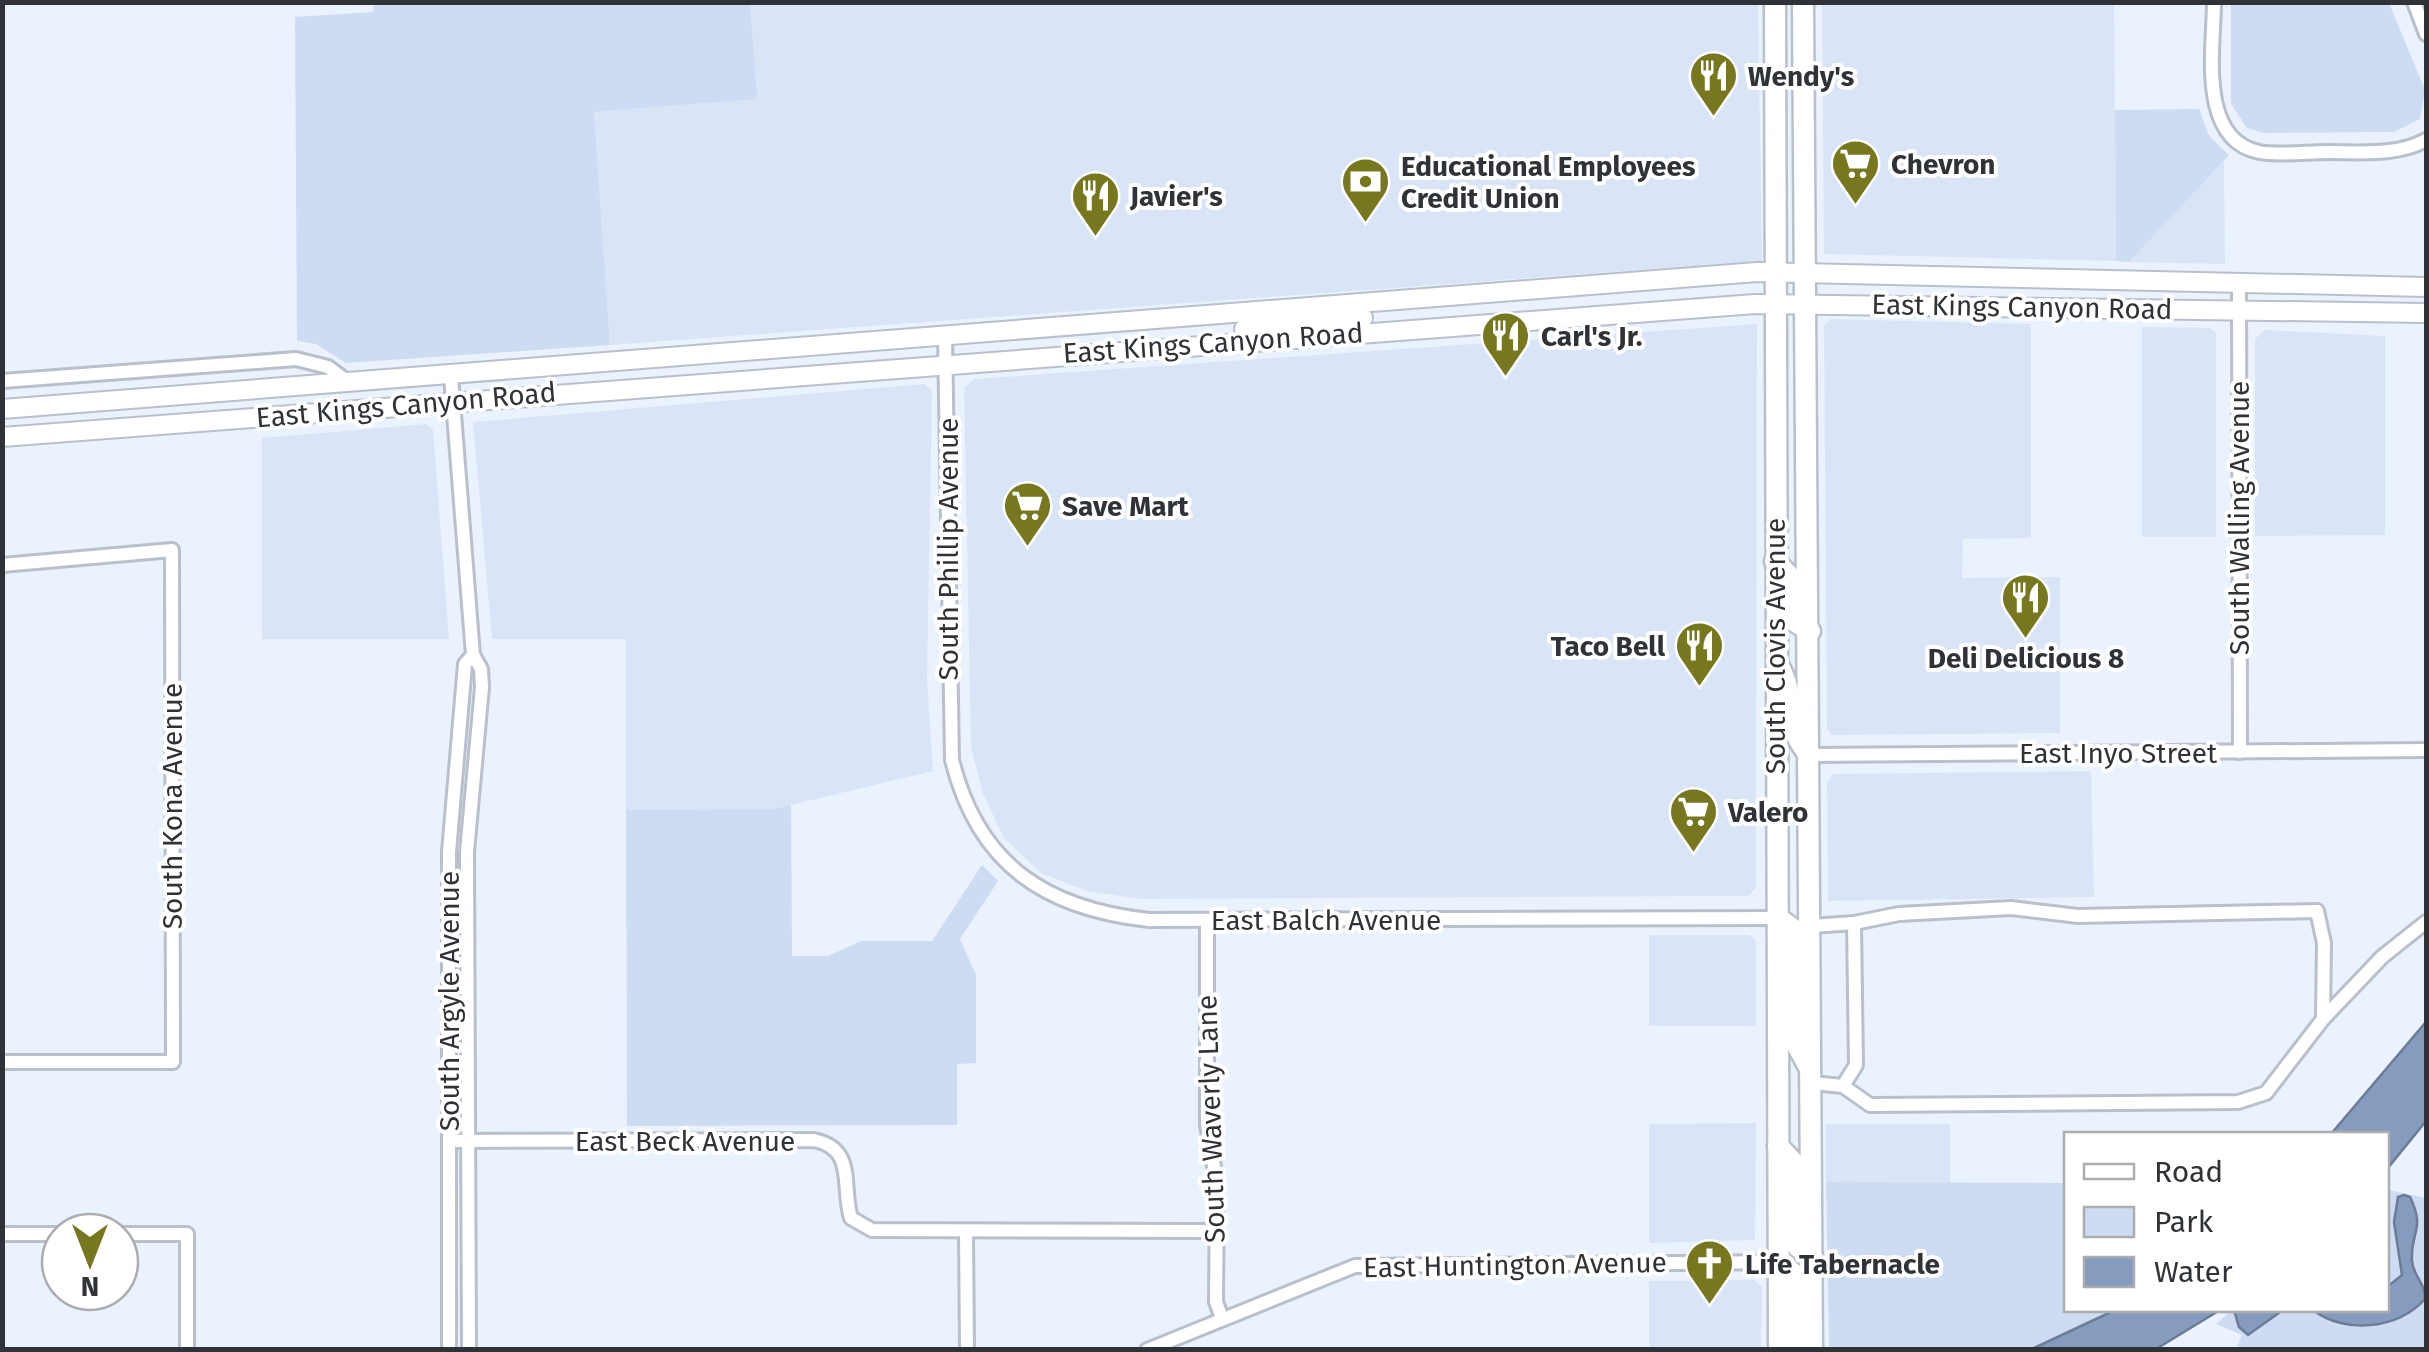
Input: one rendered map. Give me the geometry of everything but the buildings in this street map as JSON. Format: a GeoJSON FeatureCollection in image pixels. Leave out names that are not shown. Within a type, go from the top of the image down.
{"type":"FeatureCollection","features":[{"type":"Feature","properties":{"kind":"main road","name":"South Clovis Avenue"},"geometry":{"type":"LineString","coordinates":[[1775,2],[1779,1350]]}},
{"type":"Feature","properties":{"kind":"main road","name":"South Clovis Avenue"},"geometry":{"type":"LineString","coordinates":[[1804,2],[1812,1350]]}},
{"type":"Feature","properties":{"kind":"main road","name":"East Kings Canyon Road"},"geometry":{"type":"LineString","coordinates":[[4,409],[1776,272],[2426,287]]}},
{"type":"Feature","properties":{"kind":"main road"},"geometry":{"type":"LineString","coordinates":[[1229,342],[1244,329],[1382,316],[1392,304]]}},
{"type":"Feature","properties":{"kind":"main road","name":"East Kings Canyon Road"},"geometry":{"type":"LineString","coordinates":[[2,438],[947,362],[1775,304],[2426,314]]}},
{"type":"Feature","properties":{"kind":"main road"},"geometry":{"type":"LineString","coordinates":[[1775,561],[1792,579],[1794,621],[1810,630]]}},
{"type":"Feature","properties":{"kind":"main road"},"geometry":{"type":"LineString","coordinates":[[1775,659],[1789,686],[1796,740],[1810,755]]}},
{"type":"Feature","properties":{"kind":"main road"},"geometry":{"type":"LineString","coordinates":[[1778,918],[1793,929],[1796,1044],[1812,1077]]}},
{"type":"Feature","properties":{"kind":"main road"},"geometry":{"type":"LineString","coordinates":[[1778,1146],[1795,1164],[1798,1247],[1812,1256]]}},
{"type":"Feature","properties":{"kind":"main road"},"geometry":{"type":"LineString","coordinates":[[1779,1262],[1795,1275],[1796,1350]]}},
{"type":"Feature","properties":{"kind":"street"},"geometry":{"type":"LineString","coordinates":[[2214,2],[2214,106],[2228,132],[2256,152],[2385,152],[2412,148],[2426,140]]}},
{"type":"Feature","properties":{"kind":"street"},"geometry":{"type":"LineString","coordinates":[[2414,2],[2426,34]]}},
{"type":"Feature","properties":{"kind":"street","name":"South Walling Avenue"},"geometry":{"type":"LineString","coordinates":[[2239,284],[2240,752]]}},
{"type":"Feature","properties":{"kind":"street","name":"South Phillip Avenue"},"geometry":{"type":"LineString","coordinates":[[945,337],[952,760]]}},
{"type":"Feature","properties":{"kind":"street","name":"East Kings Canyon Road"},"geometry":{"type":"LineString","coordinates":[[2,382],[296,360],[328,367],[349,383]]}},
{"type":"Feature","properties":{"kind":"street","name":"South Argyle Avenue"},"geometry":{"type":"LineString","coordinates":[[451,376],[473,655],[482,669],[467,852],[469,1350]]}},
{"type":"Feature","properties":{"kind":"street","name":"South Kona Avenue"},"geometry":{"type":"LineString","coordinates":[[2,565],[172,550],[173,1062],[2,1062]]}},
{"type":"Feature","properties":{"kind":"street","name":"South Argyle Avenue"},"geometry":{"type":"LineString","coordinates":[[449,1350],[449,852],[465,664],[473,655]]}},
{"type":"Feature","properties":{"kind":"street","name":"East Inyo Street"},"geometry":{"type":"LineString","coordinates":[[1810,755],[2426,750]]}},
{"type":"Feature","properties":{"kind":"street","name":"East Balch Avenue"},"geometry":{"type":"LineString","coordinates":[[952,760],[977,826],[1007,863],[1040,890],[1070,905],[1106,915],[1207,920],[1778,918]]}},
{"type":"Feature","properties":{"kind":"street"},"geometry":{"type":"LineString","coordinates":[[1812,926],[1900,914],[2011,908],[2078,916],[2316,910],[2323,932],[2324,1020]]}},
{"type":"Feature","properties":{"kind":"street","name":"South Waverly Lane"},"geometry":{"type":"LineString","coordinates":[[1207,920],[1206,1125],[1215,1168],[1216,1302],[1222,1318]]}},
{"type":"Feature","properties":{"kind":"street"},"geometry":{"type":"LineString","coordinates":[[1812,1077],[1843,1086],[1870,1105],[2238,1102],[2266,1094],[2324,1020],[2382,957],[2426,922]]}},
{"type":"Feature","properties":{"kind":"street"},"geometry":{"type":"LineString","coordinates":[[1843,1086],[1856,1065],[1854,923]]}},
{"type":"Feature","properties":{"kind":"street","name":"East Beck Avenue"},"geometry":{"type":"LineString","coordinates":[[450,1142],[814,1140],[829,1143],[840,1152],[847,1176],[848,1207],[860,1226],[872,1230],[1216,1231]]}},
{"type":"Feature","properties":{"kind":"street"},"geometry":{"type":"LineString","coordinates":[[966,1231],[967,1350]]}},
{"type":"Feature","properties":{"kind":"street"},"geometry":{"type":"LineString","coordinates":[[2,1234],[40,1234]]}},
{"type":"Feature","properties":{"kind":"street"},"geometry":{"type":"LineString","coordinates":[[140,1234],[186,1234],[186,1350]]}},
{"type":"Feature","properties":{"kind":"street","name":"East Huntington Avenue"},"geometry":{"type":"LineString","coordinates":[[1147,1350],[1338,1270],[1372,1263],[1779,1262]]}},
{"type":"Feature","properties":{"kind":"shaded area"},"geometry":{"type":"Polygon","coordinates":[[[750,3],[1758,3],[1762,261],[610,345],[594,112],[756,99],[750,3]]]}},
{"type":"Feature","properties":{"kind":"shaded area"},"geometry":{"type":"Polygon","coordinates":[[[1822,3],[2114,3],[2116,261],[1824,254],[1822,3]]]}},
{"type":"Feature","properties":{"kind":"shaded area"},"geometry":{"type":"Polygon","coordinates":[[[2224,160],[2225,264],[2129,262],[2224,160]]]}},
{"type":"Feature","properties":{"kind":"shaded area"},"geometry":{"type":"Polygon","coordinates":[[[1831,319],[2031,324],[2031,538],[1963,539],[1962,578],[2060,577],[2060,733],[1832,735],[1827,729],[1824,326],[1831,319]]]}},
{"type":"Feature","properties":{"kind":"shaded area"},"geometry":{"type":"Polygon","coordinates":[[[1757,324],[1756,888],[1748,896],[1140,899],[1087,891],[1041,873],[1004,838],[983,794],[971,748],[964,388],[974,379],[1757,324]]]}},
{"type":"Feature","properties":{"kind":"shaded area"},"geometry":{"type":"Polygon","coordinates":[[[2142,327],[2210,328],[2216,333],[2216,537],[2142,537],[2142,327]]]}},
{"type":"Feature","properties":{"kind":"shaded area"},"geometry":{"type":"Polygon","coordinates":[[[2265,330],[2385,336],[2385,535],[2255,536],[2255,339],[2265,330]]]}},
{"type":"Feature","properties":{"kind":"shaded area"},"geometry":{"type":"Polygon","coordinates":[[[924,384],[932,391],[927,679],[933,771],[774,809],[626,810],[626,639],[492,639],[473,422],[924,384]]]}},
{"type":"Feature","properties":{"kind":"shaded area"},"geometry":{"type":"Polygon","coordinates":[[[426,424],[433,430],[449,639],[262,639],[262,438],[426,424]]]}},
{"type":"Feature","properties":{"kind":"shaded area"},"geometry":{"type":"Polygon","coordinates":[[[2091,771],[2094,897],[1828,901],[1827,783],[1833,774],[2091,771]]]}},
{"type":"Feature","properties":{"kind":"shaded area"},"geometry":{"type":"Polygon","coordinates":[[[1649,935],[1749,935],[1756,941],[1756,1026],[1649,1026],[1649,935]]]}},
{"type":"Feature","properties":{"kind":"shaded area"},"geometry":{"type":"Polygon","coordinates":[[[1756,1123],[1755,1240],[1649,1243],[1649,1124],[1756,1123]]]}},
{"type":"Feature","properties":{"kind":"shaded area"},"geometry":{"type":"Polygon","coordinates":[[[1826,1124],[1950,1124],[1950,1183],[1826,1182],[1826,1124]]]}},
{"type":"Feature","properties":{"kind":"shaded area"},"geometry":{"type":"Polygon","coordinates":[[[1754,1280],[1762,1287],[1761,1349],[1649,1349],[1649,1281],[1754,1280]]]}},
{"type":"Feature","properties":{"kind":"green space"},"geometry":{"type":"Polygon","coordinates":[[[374,2],[750,3],[757,99],[594,112],[610,345],[346,363],[316,344],[297,341],[295,17],[373,12],[374,2]]]}},
{"type":"Feature","properties":{"kind":"green space"},"geometry":{"type":"Polygon","coordinates":[[[2231,3],[2389,3],[2425,90],[2420,119],[2394,132],[2264,133],[2247,128],[2231,104],[2231,3]]]}},
{"type":"Feature","properties":{"kind":"green space"},"geometry":{"type":"Polygon","coordinates":[[[2199,109],[2209,136],[2229,155],[2129,262],[2116,261],[2115,110],[2199,109]]]}},
{"type":"Feature","properties":{"kind":"green space"},"geometry":{"type":"Polygon","coordinates":[[[791,805],[792,956],[828,956],[861,941],[932,941],[982,865],[998,881],[960,939],[976,975],[976,1063],[957,1064],[957,1125],[627,1126],[626,810],[774,809],[791,805]]]}},
{"type":"Feature","properties":{"kind":"green space"},"geometry":{"type":"Polygon","coordinates":[[[1826,1182],[2064,1183],[2064,1312],[2111,1312],[2032,1349],[1829,1349],[1826,1182]]]}},
{"type":"Feature","properties":{"kind":"green space"},"geometry":{"type":"Polygon","coordinates":[[[2389,1190],[2426,1198],[2426,1349],[2236,1349],[2242,1335],[2216,1324],[2230,1312],[2389,1312],[2389,1190]]]}},
{"type":"Feature","properties":{"kind":"water"},"geometry":{"type":"Polygon","coordinates":[[[2426,1022],[2426,1121],[2389,1167],[2389,1132],[2333,1132],[2426,1022]]]}},
{"type":"Feature","properties":{"kind":"water"},"geometry":{"type":"Polygon","coordinates":[[[2398,1197],[2410,1197],[2415,1208],[2412,1261],[2425,1299],[2400,1317],[2370,1325],[2340,1323],[2316,1312],[2389,1312],[2389,1285],[2402,1275],[2394,1222],[2398,1197]]]}},
{"type":"Feature","properties":{"kind":"water"},"geometry":{"type":"Polygon","coordinates":[[[2111,1312],[2217,1312],[2156,1349],[2032,1349],[2111,1312]]]}},
{"type":"Feature","properties":{"kind":"water"},"geometry":{"type":"Polygon","coordinates":[[[2235,1312],[2280,1312],[2248,1335],[2239,1327],[2235,1312]]]}},
{"type":"Feature","properties":{"kind":"place","name":"Wendy's"},"geometry":{"type":"Point","coordinates":[1713,118]}},
{"type":"Feature","properties":{"kind":"place","name":"Chevron"},"geometry":{"type":"Point","coordinates":[1856,206]}},
{"type":"Feature","properties":{"kind":"place","name":"Educational Employees Credit Union"},"geometry":{"type":"Point","coordinates":[1366,224]}},
{"type":"Feature","properties":{"kind":"place","name":"Javier's"},"geometry":{"type":"Point","coordinates":[1095,238]}},
{"type":"Feature","properties":{"kind":"place","name":"Carl's Jr."},"geometry":{"type":"Point","coordinates":[1506,378]}},
{"type":"Feature","properties":{"kind":"place","name":"Save Mart"},"geometry":{"type":"Point","coordinates":[1027,548]}},
{"type":"Feature","properties":{"kind":"place","name":"Deli Delicious 8"},"geometry":{"type":"Point","coordinates":[2026,640]}},
{"type":"Feature","properties":{"kind":"place","name":"Taco Bell"},"geometry":{"type":"Point","coordinates":[1700,688]}},
{"type":"Feature","properties":{"kind":"place","name":"Valero"},"geometry":{"type":"Point","coordinates":[1693,854]}},
{"type":"Feature","properties":{"kind":"place","name":"Life Tabernacle"},"geometry":{"type":"Point","coordinates":[1710,1306]}}]}
